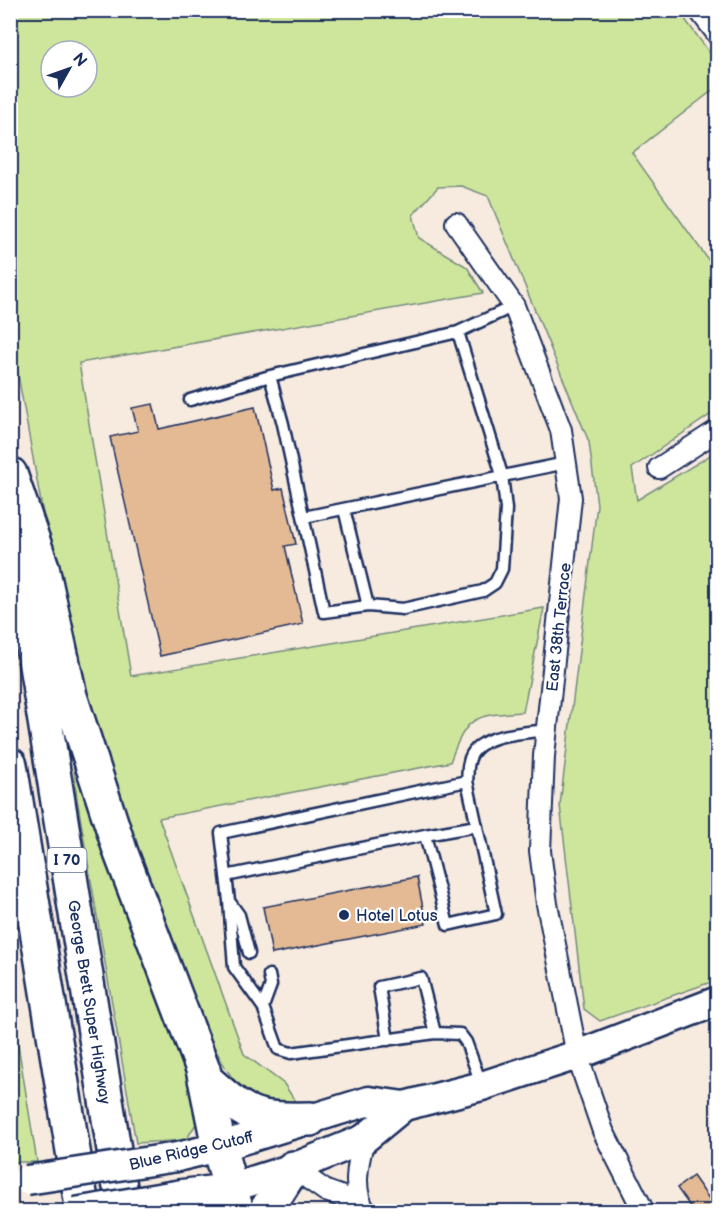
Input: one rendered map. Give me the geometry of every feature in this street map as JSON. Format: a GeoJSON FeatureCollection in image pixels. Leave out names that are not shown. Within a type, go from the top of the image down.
{"type":"FeatureCollection","features":[{"type":"Feature","properties":{"kind":"highway"},"geometry":{"type":"LineString","coordinates":[[10,474],[42,567],[70,696],[121,853],[205,1079],[219,1148],[233,1200]]}},
{"type":"Feature","properties":{"kind":"highway","name":"George Brett Super Highway"},"geometry":{"type":"LineString","coordinates":[[10,509],[124,1212]]}},
{"type":"Feature","properties":{"kind":"highway","name":"I 70"},"geometry":{"type":"LineString","coordinates":[[10,765],[83,1212]]}},
{"type":"Feature","properties":{"kind":"highway"},"geometry":{"type":"LineString","coordinates":[[205,1079],[237,1107],[264,1119],[310,1119]]}},
{"type":"Feature","properties":{"kind":"highway"},"geometry":{"type":"LineString","coordinates":[[265,1212],[293,1168]]}},
{"type":"Feature","properties":{"kind":"main road","name":"Blue Ridge Cutoff"},"geometry":{"type":"LineString","coordinates":[[19,1181],[219,1148],[369,1101],[404,1106],[482,1086],[577,1055],[717,1001]]}},
{"type":"Feature","properties":{"kind":"main road","name":"Blue Ridge Cutoff"},"geometry":{"type":"LineString","coordinates":[[75,1212],[182,1194],[233,1200],[293,1168],[364,1139],[404,1106]]}},
{"type":"Feature","properties":{"kind":"street"},"geometry":{"type":"LineString","coordinates":[[699,10],[717,35]]}},
{"type":"Feature","properties":{"kind":"street","name":"East 38th Terrace"},"geometry":{"type":"LineString","coordinates":[[456,223],[514,306],[561,430],[571,498],[541,801],[540,851],[547,904],[577,1055],[603,1131],[644,1212]]}},
{"type":"Feature","properties":{"kind":"street"},"geometry":{"type":"LineString","coordinates":[[658,468],[717,430]]}},
{"type":"Feature","properties":{"kind":"street"},"geometry":{"type":"LineString","coordinates":[[363,1207],[357,1164],[364,1139]]}},
{"type":"Feature","properties":{"kind":"street"},"geometry":{"type":"LineString","coordinates":[[293,1168],[326,1191],[363,1207]]}},
{"type":"Feature","properties":{"kind":"lane"},"geometry":{"type":"LineString","coordinates":[[190,400],[270,376],[458,332],[514,306]]}},
{"type":"Feature","properties":{"kind":"lane"},"geometry":{"type":"LineString","coordinates":[[270,376],[324,612],[368,606],[403,609],[483,591],[495,583],[502,569],[506,509],[502,475],[458,332]]}},
{"type":"Feature","properties":{"kind":"lane"},"geometry":{"type":"LineString","coordinates":[[304,517],[566,463]]}},
{"type":"Feature","properties":{"kind":"lane"},"geometry":{"type":"LineString","coordinates":[[344,508],[368,606]]}},
{"type":"Feature","properties":{"kind":"lane"},"geometry":{"type":"LineString","coordinates":[[425,835],[448,925],[496,914],[467,781],[469,760],[483,743],[518,733],[548,730]]}},
{"type":"Feature","properties":{"kind":"lane"},"geometry":{"type":"LineString","coordinates":[[467,781],[221,833],[234,967],[263,1007],[278,1049],[291,1053],[435,1034],[460,1034],[466,1042],[482,1086]]}},
{"type":"Feature","properties":{"kind":"lane"},"geometry":{"type":"LineString","coordinates":[[226,876],[477,825]]}},
{"type":"Feature","properties":{"kind":"lane"},"geometry":{"type":"LineString","coordinates":[[229,901],[239,915],[249,952]]}},
{"type":"Feature","properties":{"kind":"lane"},"geometry":{"type":"LineString","coordinates":[[263,1007],[271,985],[269,975]]}},
{"type":"Feature","properties":{"kind":"lane"},"geometry":{"type":"LineString","coordinates":[[388,1040],[379,987],[421,978],[435,1034]]}},
{"type":"Feature","properties":{"kind":"green space"},"geometry":{"type":"Polygon","coordinates":[[[10,11],[679,11],[717,63],[717,87],[632,153],[717,272],[717,410],[632,468],[637,500],[717,451],[717,980],[600,1021],[584,1009],[560,805],[597,505],[589,442],[488,196],[461,186],[438,187],[413,215],[419,238],[467,267],[483,293],[79,363],[131,676],[544,608],[523,712],[494,714],[475,720],[462,734],[450,762],[159,818],[244,1054],[284,1084],[301,1110],[266,1101],[245,1090],[229,1073],[211,1041],[91,740],[60,608],[11,336],[10,11]]]}},
{"type":"Feature","properties":{"kind":"green space"},"geometry":{"type":"Polygon","coordinates":[[[71,740],[201,1116],[186,1140],[136,1143],[77,799],[71,740]]]}},
{"type":"Feature","properties":{"kind":"green space"},"geometry":{"type":"Polygon","coordinates":[[[11,1001],[37,1162],[14,1162],[11,1156],[11,1001]]]}},
{"type":"Feature","properties":{"kind":"building"},"geometry":{"type":"Polygon","coordinates":[[[153,404],[159,429],[255,407],[274,490],[283,488],[296,544],[285,546],[303,624],[160,656],[110,437],[138,431],[132,408],[153,404]]]}},
{"type":"Feature","properties":{"kind":"building","name":"Hotel Lotus"},"geometry":{"type":"Polygon","coordinates":[[[417,877],[426,924],[272,954],[263,907],[417,877]]]}},
{"type":"Feature","properties":{"kind":"building"},"geometry":{"type":"Polygon","coordinates":[[[693,1176],[717,1212],[694,1212],[677,1188],[693,1176]]]}},
{"type":"Feature","properties":{"kind":"place","name":"Hotel Lotus"},"geometry":{"type":"Point","coordinates":[344,915]}}]}
